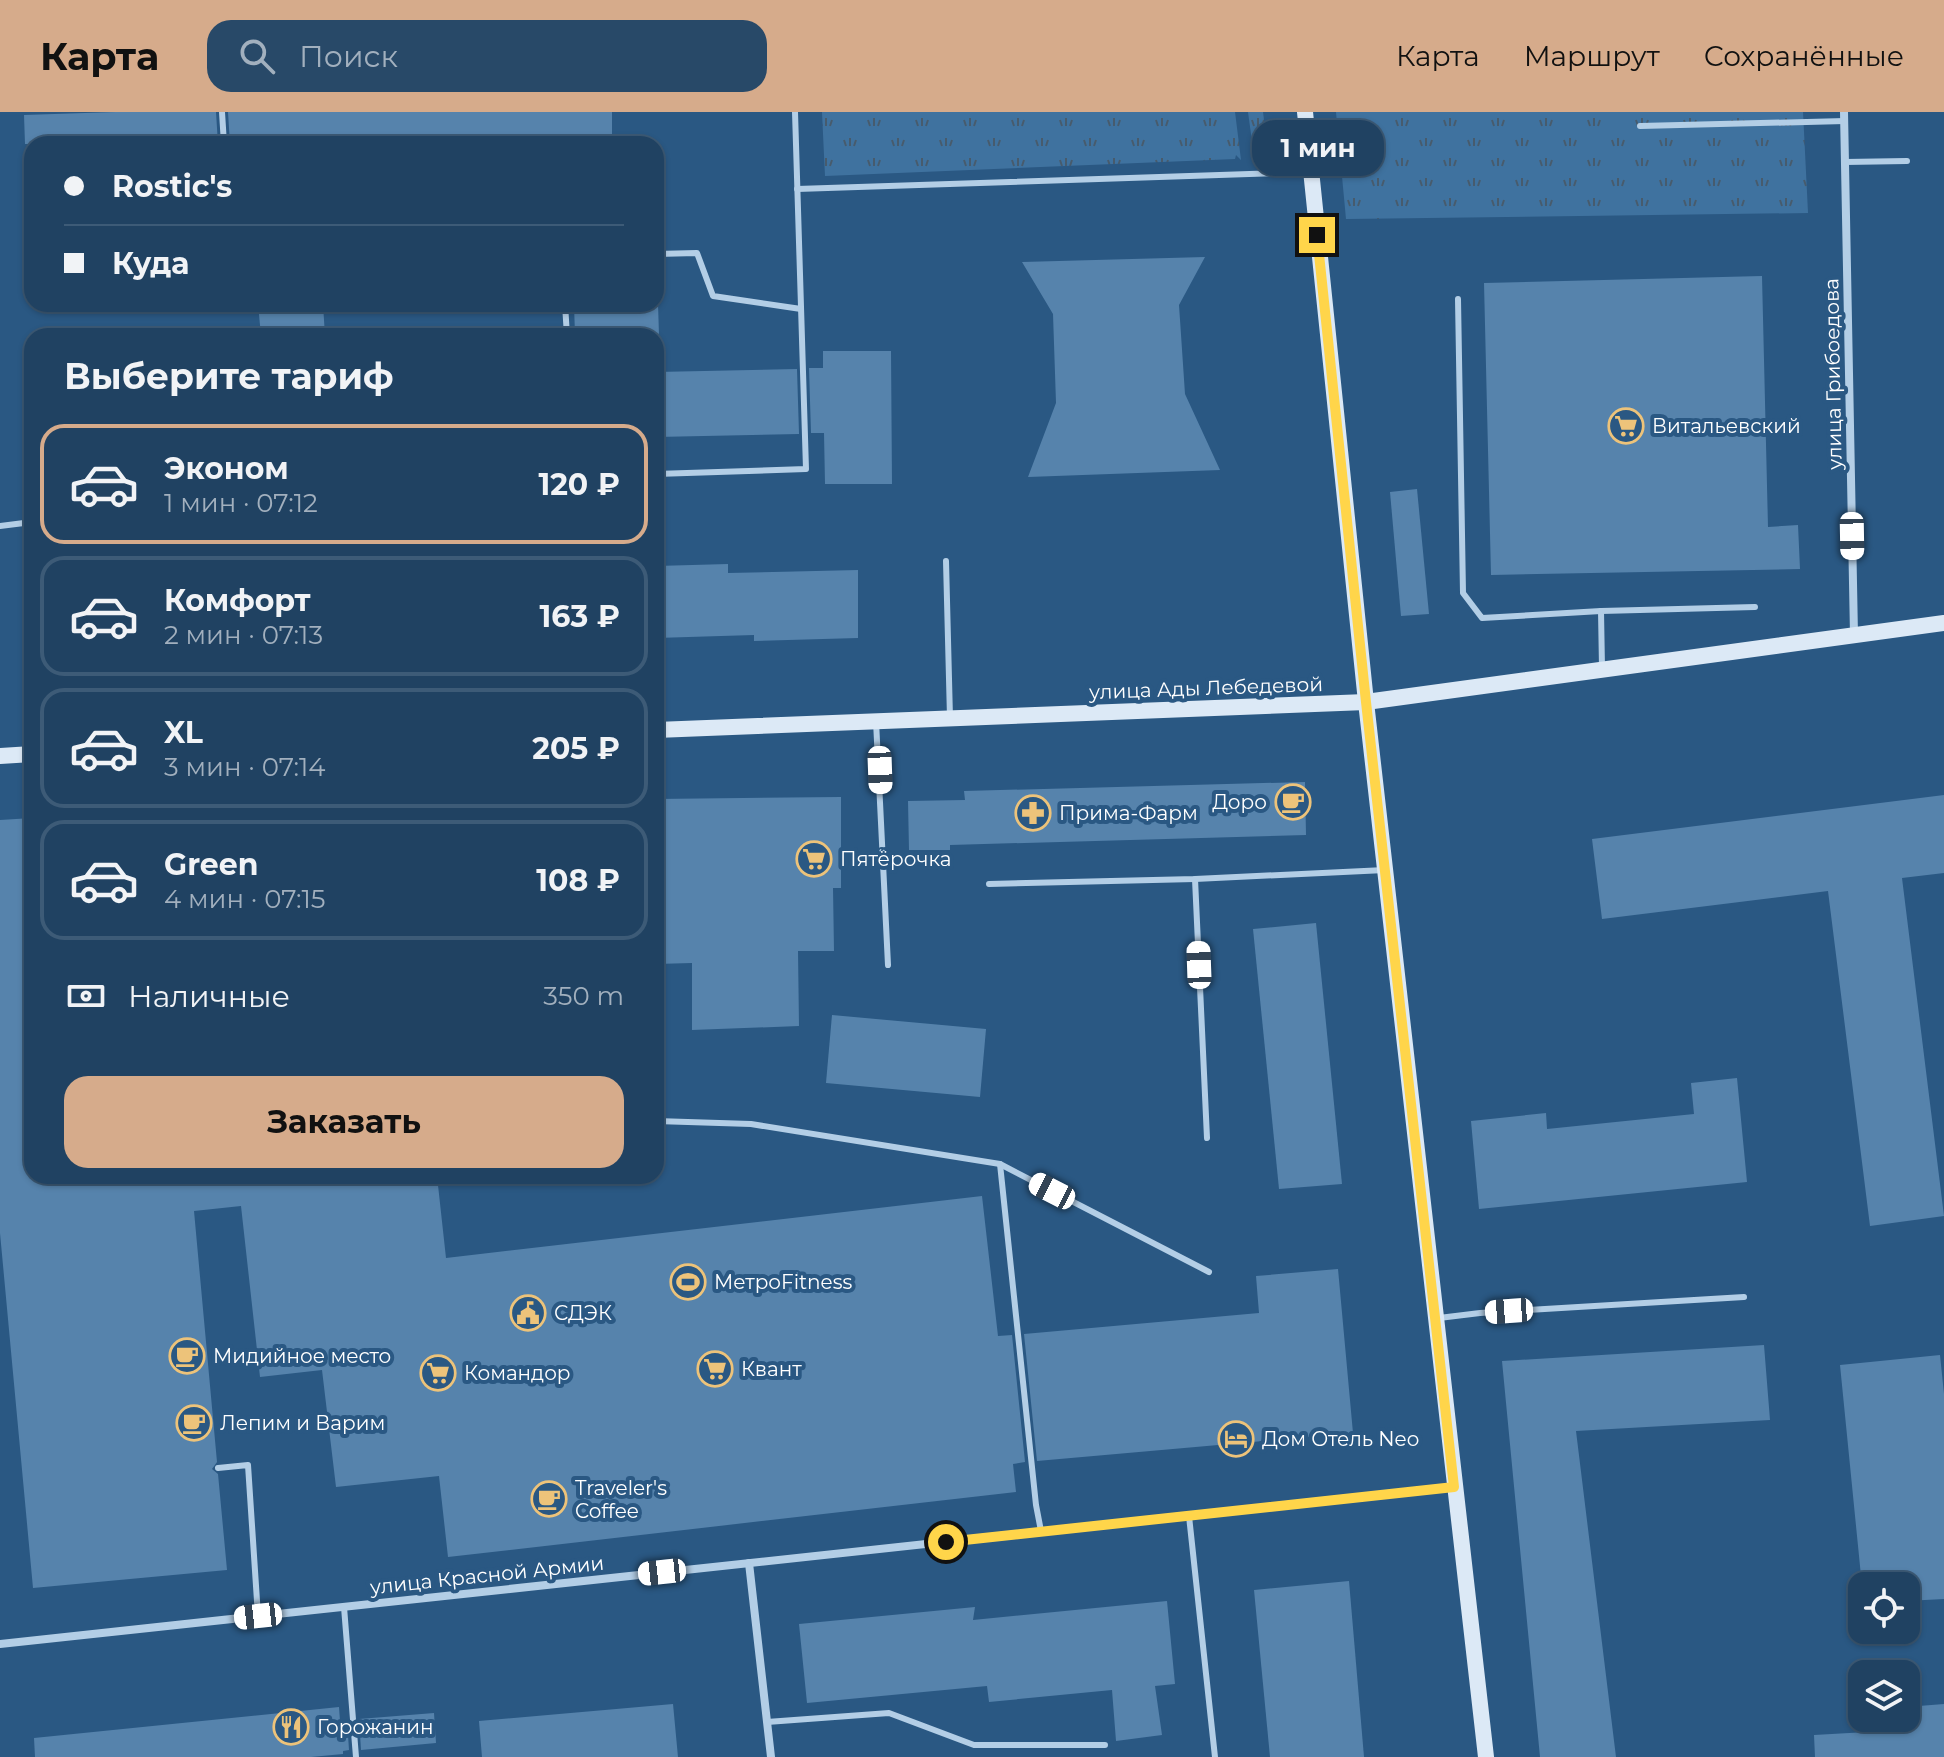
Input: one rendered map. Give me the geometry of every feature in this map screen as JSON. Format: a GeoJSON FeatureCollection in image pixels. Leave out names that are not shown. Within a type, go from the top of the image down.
{"type":"FeatureCollection","features":[{"type":"Feature","properties":{"kind":"street"},"geometry":{"type":"LineString","coordinates":[[1305,112],[1366,702],[1486,1757]]}},
{"type":"Feature","properties":{"kind":"street","name":"улица Грибоедова"},"geometry":{"type":"LineString","coordinates":[[1844,116],[1854,636]]}},
{"type":"Feature","properties":{"kind":"street","name":"улица Ады Лебедевой"},"geometry":{"type":"LineString","coordinates":[[664,730],[1366,702],[1944,623]]}},
{"type":"Feature","properties":{"kind":"street"},"geometry":{"type":"LineString","coordinates":[[0,756],[24,754]]}},
{"type":"Feature","properties":{"kind":"street","name":"улица Красной Армии"},"geometry":{"type":"LineString","coordinates":[[0,1644],[1454,1487]]}},
{"type":"Feature","properties":{"kind":"street"},"geometry":{"type":"LineString","coordinates":[[749,1563],[771,1757]]}},
{"type":"Feature","properties":{"kind":"lane"},"geometry":{"type":"LineString","coordinates":[[222,112],[224,136]]}},
{"type":"Feature","properties":{"kind":"lane"},"geometry":{"type":"LineString","coordinates":[[664,474],[806,469],[795,112]]}},
{"type":"Feature","properties":{"kind":"lane"},"geometry":{"type":"LineString","coordinates":[[1640,126],[1844,116]]}},
{"type":"Feature","properties":{"kind":"lane"},"geometry":{"type":"LineString","coordinates":[[1845,162],[1907,161]]}},
{"type":"Feature","properties":{"kind":"lane"},"geometry":{"type":"LineString","coordinates":[[797,189],[1311,172]]}},
{"type":"Feature","properties":{"kind":"lane"},"geometry":{"type":"LineString","coordinates":[[664,254],[697,253],[713,296],[801,309]]}},
{"type":"Feature","properties":{"kind":"lane"},"geometry":{"type":"LineString","coordinates":[[1458,299],[1463,593],[1482,618],[1755,607]]}},
{"type":"Feature","properties":{"kind":"lane"},"geometry":{"type":"LineString","coordinates":[[0,526],[24,523]]}},
{"type":"Feature","properties":{"kind":"lane"},"geometry":{"type":"LineString","coordinates":[[946,561],[950,718]]}},
{"type":"Feature","properties":{"kind":"lane"},"geometry":{"type":"LineString","coordinates":[[1601,611],[1602,670]]}},
{"type":"Feature","properties":{"kind":"lane"},"geometry":{"type":"LineString","coordinates":[[876,721],[888,965]]}},
{"type":"Feature","properties":{"kind":"lane"},"geometry":{"type":"LineString","coordinates":[[989,884],[1385,870]]}},
{"type":"Feature","properties":{"kind":"lane"},"geometry":{"type":"LineString","coordinates":[[1195,879],[1207,1138]]}},
{"type":"Feature","properties":{"kind":"lane"},"geometry":{"type":"LineString","coordinates":[[664,1121],[751,1124],[1000,1164],[1209,1272]]}},
{"type":"Feature","properties":{"kind":"lane"},"geometry":{"type":"LineString","coordinates":[[1000,1164],[1041,1531]]}},
{"type":"Feature","properties":{"kind":"lane"},"geometry":{"type":"LineString","coordinates":[[1435,1319],[1480,1313],[1744,1297]]}},
{"type":"Feature","properties":{"kind":"lane"},"geometry":{"type":"LineString","coordinates":[[218,1468],[248,1465],[258,1616]]}},
{"type":"Feature","properties":{"kind":"lane"},"geometry":{"type":"LineString","coordinates":[[1189,1516],[1215,1757]]}},
{"type":"Feature","properties":{"kind":"lane"},"geometry":{"type":"LineString","coordinates":[[344,1607],[356,1757]]}},
{"type":"Feature","properties":{"kind":"lane"},"geometry":{"type":"LineString","coordinates":[[767,1722],[889,1713],[974,1745],[1105,1745]]}},
{"type":"Feature","properties":{"kind":"green space"},"geometry":{"type":"Polygon","coordinates":[[[822,112],[1235,112],[1241,160],[1236,155],[1235,159],[825,176],[822,112]]]}},
{"type":"Feature","properties":{"kind":"green space"},"geometry":{"type":"Polygon","coordinates":[[[1248,112],[1263,112],[1269,162],[1255,163],[1248,112]]]}},
{"type":"Feature","properties":{"kind":"green space"},"geometry":{"type":"Polygon","coordinates":[[[1336,112],[1803,112],[1808,213],[1346,219],[1336,112]]]}},
{"type":"Feature","properties":{"kind":"building"},"geometry":{"type":"Polygon","coordinates":[[[216,112],[218,136],[25,136],[24,115],[216,112]]]}},
{"type":"Feature","properties":{"kind":"building"},"geometry":{"type":"Polygon","coordinates":[[[228,112],[612,112],[612,136],[230,136],[228,112]]]}},
{"type":"Feature","properties":{"kind":"building"},"geometry":{"type":"Polygon","coordinates":[[[1205,257],[1179,305],[1185,394],[1220,470],[1028,477],[1056,403],[1053,314],[1022,262],[1205,257]]]}},
{"type":"Feature","properties":{"kind":"building","name":"Витальевский"},"geometry":{"type":"Polygon","coordinates":[[[1762,276],[1768,527],[1798,525],[1800,569],[1491,575],[1484,283],[1762,276]]]}},
{"type":"Feature","properties":{"kind":"building"},"geometry":{"type":"Polygon","coordinates":[[[259,312],[324,312],[324,328],[260,328],[259,312]]]}},
{"type":"Feature","properties":{"kind":"building"},"geometry":{"type":"Polygon","coordinates":[[[574,312],[658,312],[659,328],[575,328],[574,312]]]}},
{"type":"Feature","properties":{"kind":"building"},"geometry":{"type":"Polygon","coordinates":[[[823,351],[891,351],[892,484],[825,484],[824,433],[811,433],[809,368],[823,368],[823,351]]]}},
{"type":"Feature","properties":{"kind":"building"},"geometry":{"type":"Polygon","coordinates":[[[797,369],[799,434],[664,437],[664,372],[797,369]]]}},
{"type":"Feature","properties":{"kind":"building"},"geometry":{"type":"Polygon","coordinates":[[[1417,489],[1429,614],[1401,616],[1390,492],[1417,489]]]}},
{"type":"Feature","properties":{"kind":"building"},"geometry":{"type":"Polygon","coordinates":[[[728,564],[728,573],[858,570],[858,638],[754,641],[754,635],[664,638],[664,566],[728,564]]]}},
{"type":"Feature","properties":{"kind":"building"},"geometry":{"type":"Polygon","coordinates":[[[1305,782],[1306,835],[950,845],[950,850],[909,850],[908,801],[965,800],[964,791],[1305,782]]]}},
{"type":"Feature","properties":{"kind":"building"},"geometry":{"type":"Polygon","coordinates":[[[1944,795],[1944,873],[1902,878],[1944,1216],[1870,1226],[1828,891],[1602,919],[1592,839],[1944,795]]]}},
{"type":"Feature","properties":{"kind":"building"},"geometry":{"type":"Polygon","coordinates":[[[841,797],[841,888],[833,888],[834,951],[798,951],[799,1026],[692,1030],[692,963],[664,964],[664,799],[841,797]]]}},
{"type":"Feature","properties":{"kind":"building"},"geometry":{"type":"Polygon","coordinates":[[[24,818],[24,1184],[438,1184],[446,1258],[982,1196],[998,1336],[1012,1335],[1025,1462],[1013,1464],[1016,1492],[448,1557],[439,1476],[336,1487],[322,1370],[260,1377],[241,1206],[194,1211],[217,1462],[212,1469],[218,1474],[227,1570],[33,1588],[0,1233],[0,820],[24,818]]]}},
{"type":"Feature","properties":{"kind":"building"},"geometry":{"type":"Polygon","coordinates":[[[1316,923],[1342,1184],[1279,1189],[1253,929],[1316,923]]]}},
{"type":"Feature","properties":{"kind":"building"},"geometry":{"type":"Polygon","coordinates":[[[832,1015],[986,1029],[980,1097],[826,1083],[832,1015]]]}},
{"type":"Feature","properties":{"kind":"building"},"geometry":{"type":"Polygon","coordinates":[[[1737,1078],[1747,1182],[1479,1209],[1471,1121],[1546,1113],[1547,1129],[1694,1114],[1691,1083],[1737,1078]]]}},
{"type":"Feature","properties":{"kind":"building"},"geometry":{"type":"Polygon","coordinates":[[[1338,1269],[1353,1433],[1037,1461],[1024,1334],[1259,1313],[1256,1276],[1338,1269]]]}},
{"type":"Feature","properties":{"kind":"building"},"geometry":{"type":"Polygon","coordinates":[[[1764,1345],[1770,1420],[1576,1431],[1616,1757],[1540,1757],[1502,1361],[1764,1345]]]}},
{"type":"Feature","properties":{"kind":"building"},"geometry":{"type":"Polygon","coordinates":[[[1940,1355],[1944,1394],[1944,1599],[1920,1600],[1920,1572],[1861,1572],[1840,1365],[1940,1355]]]}},
{"type":"Feature","properties":{"kind":"building"},"geometry":{"type":"Polygon","coordinates":[[[1349,1581],[1364,1757],[1270,1757],[1254,1590],[1349,1581]]]}},
{"type":"Feature","properties":{"kind":"building"},"geometry":{"type":"Polygon","coordinates":[[[1167,1601],[1175,1684],[1155,1686],[1162,1735],[1116,1741],[1112,1690],[989,1702],[987,1686],[807,1703],[799,1624],[975,1607],[973,1620],[1167,1601]]]}},
{"type":"Feature","properties":{"kind":"building"},"geometry":{"type":"Polygon","coordinates":[[[673,1704],[678,1757],[482,1757],[479,1721],[673,1704]]]}},
{"type":"Feature","properties":{"kind":"building"},"geometry":{"type":"Polygon","coordinates":[[[1944,1704],[1944,1757],[1815,1757],[1814,1735],[1920,1732],[1920,1706],[1944,1704]]]}},
{"type":"Feature","properties":{"kind":"building"},"geometry":{"type":"Polygon","coordinates":[[[339,1707],[340,1721],[347,1720],[349,1750],[343,1751],[343,1754],[311,1757],[35,1757],[34,1738],[339,1707]]]}},
{"type":"Feature","properties":{"kind":"building"},"geometry":{"type":"Polygon","coordinates":[[[434,1713],[436,1743],[361,1750],[359,1719],[434,1713]]]}},
{"type":"Feature","properties":{"kind":"place","name":"Витальевский"},"geometry":{"type":"Point","coordinates":[1626,426]}},
{"type":"Feature","properties":{"kind":"place","name":"Доро"},"geometry":{"type":"Point","coordinates":[1293,802]}},
{"type":"Feature","properties":{"kind":"place","name":"Прима-Фарм"},"geometry":{"type":"Point","coordinates":[1033,813]}},
{"type":"Feature","properties":{"kind":"place","name":"Пятёрочка"},"geometry":{"type":"Point","coordinates":[814,859]}},
{"type":"Feature","properties":{"kind":"place","name":"МетроFitness"},"geometry":{"type":"Point","coordinates":[688,1282]}},
{"type":"Feature","properties":{"kind":"place","name":"СДЭК"},"geometry":{"type":"Point","coordinates":[528,1313]}},
{"type":"Feature","properties":{"kind":"place","name":"Мидийное место"},"geometry":{"type":"Point","coordinates":[187,1356]}},
{"type":"Feature","properties":{"kind":"place","name":"Квант"},"geometry":{"type":"Point","coordinates":[715,1369]}},
{"type":"Feature","properties":{"kind":"place","name":"Командор"},"geometry":{"type":"Point","coordinates":[438,1373]}},
{"type":"Feature","properties":{"kind":"place","name":"Лепим и Варим"},"geometry":{"type":"Point","coordinates":[194,1423]}},
{"type":"Feature","properties":{"kind":"place","name":"Дом Отель Neo"},"geometry":{"type":"Point","coordinates":[1236,1439]}},
{"type":"Feature","properties":{"kind":"place","name":"Traveler's Coffee"},"geometry":{"type":"Point","coordinates":[549,1499]}},
{"type":"Feature","properties":{"kind":"place","name":"Горожанин"},"geometry":{"type":"Point","coordinates":[291,1727]}},
{"type":"Feature","properties":{"kind":"route"},"geometry":{"type":"LineString","coordinates":[[946,1542],[1454,1487],[1317,235]]}}]}
